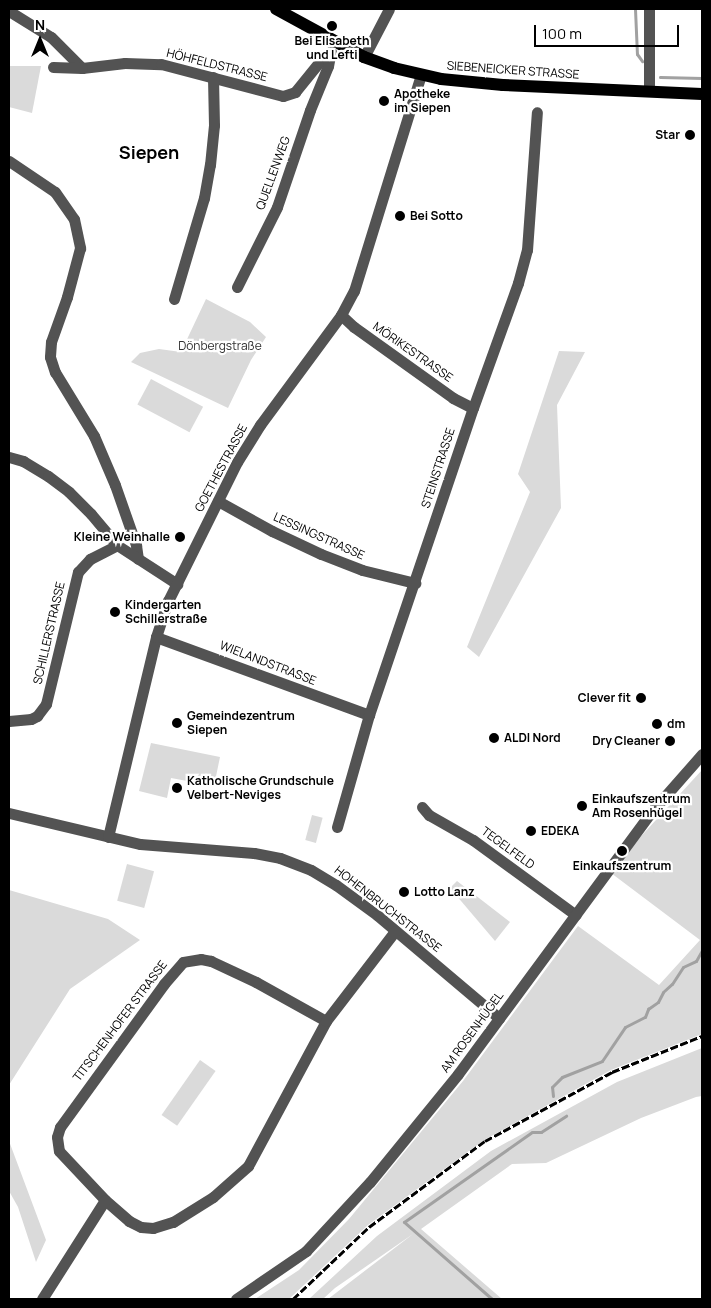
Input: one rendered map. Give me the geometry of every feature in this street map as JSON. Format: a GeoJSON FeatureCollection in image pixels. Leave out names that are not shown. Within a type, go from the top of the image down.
{"type":"FeatureCollection","features":[{"type":"Feature","properties":{"kind":"main road","name":"SIEBENEICKER STRASSE"},"geometry":{"type":"LineString","coordinates":[[276,9],[364,57],[421,74],[461,81],[503,85],[702,94]]}},
{"type":"Feature","properties":{"kind":"street"},"geometry":{"type":"LineString","coordinates":[[364,57],[389,9]]}},
{"type":"Feature","properties":{"kind":"street"},"geometry":{"type":"LineString","coordinates":[[649,9],[649,91]]}},
{"type":"Feature","properties":{"kind":"street"},"geometry":{"type":"LineString","coordinates":[[9,11],[51,38],[82,68]]}},
{"type":"Feature","properties":{"kind":"street","name":"HÖHFELDSTRASSE"},"geometry":{"type":"LineString","coordinates":[[53,67],[82,68],[125,63],[161,64],[283,96],[295,92],[319,62],[329,61],[334,42]]}},
{"type":"Feature","properties":{"kind":"street","name":"QUELLENWEG"},"geometry":{"type":"LineString","coordinates":[[237,287],[277,207],[329,61]]}},
{"type":"Feature","properties":{"kind":"street","name":"GOETHESTRASSE"},"geometry":{"type":"LineString","coordinates":[[108,837],[156,636],[168,600],[218,501],[260,425],[341,316],[354,291],[421,74]]}},
{"type":"Feature","properties":{"kind":"street"},"geometry":{"type":"LineString","coordinates":[[174,299],[204,198],[210,165],[214,124],[213,78]]}},
{"type":"Feature","properties":{"kind":"street","name":"STEINSTRASSE"},"geometry":{"type":"LineString","coordinates":[[337,827],[369,716],[473,408],[518,282],[527,250],[537,112]]}},
{"type":"Feature","properties":{"kind":"street"},"geometry":{"type":"LineString","coordinates":[[9,161],[55,192],[74,219],[80,248],[67,297],[51,342],[50,357],[54,372],[94,436],[115,485],[136,545],[138,559]]}},
{"type":"Feature","properties":{"kind":"street","name":"MÖRIKESTRASSE"},"geometry":{"type":"LineString","coordinates":[[341,316],[453,398],[473,408]]}},
{"type":"Feature","properties":{"kind":"street"},"geometry":{"type":"LineString","coordinates":[[9,457],[23,461],[48,476],[69,492],[117,545],[177,584]]}},
{"type":"Feature","properties":{"kind":"street","name":"LESSINGSTRASSE"},"geometry":{"type":"LineString","coordinates":[[218,501],[272,532],[321,554],[362,570],[415,583]]}},
{"type":"Feature","properties":{"kind":"street","name":"SCHILLERSTRASSE"},"geometry":{"type":"LineString","coordinates":[[9,721],[31,719],[37,716],[46,704],[78,572],[90,559],[117,545]]}},
{"type":"Feature","properties":{"kind":"street","name":"WIELANDSTRASSE"},"geometry":{"type":"LineString","coordinates":[[156,636],[369,716]]}},
{"type":"Feature","properties":{"kind":"street","name":"AM ROSENHÜGEL"},"geometry":{"type":"LineString","coordinates":[[236,1299],[306,1251],[333,1224],[420,1121],[499,1018],[652,811],[702,754]]}},
{"type":"Feature","properties":{"kind":"street","name":"TEGELFELD"},"geometry":{"type":"LineString","coordinates":[[422,807],[429,815],[473,840],[576,915]]}},
{"type":"Feature","properties":{"kind":"street","name":"HOHENBRUCHSTRASSE"},"geometry":{"type":"LineString","coordinates":[[9,813],[140,844],[236,850],[280,858],[311,870],[336,884],[499,1018]]}},
{"type":"Feature","properties":{"kind":"street","name":"TITSCHENHOFER STRASSE"},"geometry":{"type":"LineString","coordinates":[[326,1021],[256,982],[212,961],[191,960],[183,962],[164,984],[60,1126],[57,1137],[60,1151],[105,1200],[129,1221],[141,1227],[153,1228],[173,1222],[213,1197],[248,1166],[326,1021],[395,931]]}},
{"type":"Feature","properties":{"kind":"street"},"geometry":{"type":"LineString","coordinates":[[42,1299],[105,1200]]}},
{"type":"Feature","properties":{"kind":"green space"},"geometry":{"type":"Polygon","coordinates":[[[9,66],[41,66],[32,113],[9,107],[9,66]]]}},
{"type":"Feature","properties":{"kind":"green space","name":"Dönbergstraße"},"geometry":{"type":"Polygon","coordinates":[[[206,299],[250,322],[266,337],[251,360],[228,408],[131,362],[140,353],[159,349],[181,352],[206,299]]]}},
{"type":"Feature","properties":{"kind":"green space"},"geometry":{"type":"Polygon","coordinates":[[[559,351],[585,352],[557,405],[561,508],[479,657],[467,647],[530,492],[518,474],[559,351]]]}},
{"type":"Feature","properties":{"kind":"green space"},"geometry":{"type":"Polygon","coordinates":[[[151,379],[203,407],[189,432],[137,405],[151,379]]]}},
{"type":"Feature","properties":{"kind":"green space"},"geometry":{"type":"Polygon","coordinates":[[[151,743],[220,757],[214,786],[171,778],[167,798],[139,791],[151,743]]]}},
{"type":"Feature","properties":{"kind":"green space"},"geometry":{"type":"Polygon","coordinates":[[[702,770],[702,1034],[611,1070],[484,1140],[368,1225],[289,1299],[255,1299],[299,1270],[349,1219],[463,1081],[578,926],[659,985],[700,940],[611,873],[621,858],[702,770]]]}},
{"type":"Feature","properties":{"kind":"green space"},"geometry":{"type":"Polygon","coordinates":[[[312,815],[323,818],[316,843],[305,840],[312,815]]]}},
{"type":"Feature","properties":{"kind":"green space"},"geometry":{"type":"Polygon","coordinates":[[[127,864],[154,871],[144,908],[117,901],[127,864]]]}},
{"type":"Feature","properties":{"kind":"green space"},"geometry":{"type":"Polygon","coordinates":[[[457,881],[510,922],[495,941],[450,888],[457,881]]]}},
{"type":"Feature","properties":{"kind":"green space"},"geometry":{"type":"Polygon","coordinates":[[[9,890],[108,919],[140,940],[70,989],[9,1085],[9,890]]]}},
{"type":"Feature","properties":{"kind":"green space"},"geometry":{"type":"Polygon","coordinates":[[[702,1048],[702,1096],[641,1118],[546,1163],[512,1164],[421,1229],[502,1299],[328,1299],[413,1234],[335,1288],[323,1299],[309,1299],[377,1236],[491,1151],[617,1082],[702,1048]]]}},
{"type":"Feature","properties":{"kind":"green space"},"geometry":{"type":"Polygon","coordinates":[[[200,1060],[216,1071],[177,1126],[162,1115],[200,1060]]]}},
{"type":"Feature","properties":{"kind":"green space"},"geometry":{"type":"Polygon","coordinates":[[[9,1141],[46,1240],[36,1262],[18,1207],[9,1191],[9,1141]]]}},
{"type":"Feature","properties":{"kind":"waterway"},"geometry":{"type":"LineString","coordinates":[[635,9],[637,54],[642,61]]}},
{"type":"Feature","properties":{"kind":"waterway"},"geometry":{"type":"LineString","coordinates":[[660,77],[702,78]]}},
{"type":"Feature","properties":{"kind":"waterway"},"geometry":{"type":"LineString","coordinates":[[553,1096],[552,1087],[562,1077],[602,1061],[625,1027],[645,1017],[648,1009],[658,1002],[663,992],[672,984],[683,967],[696,961],[702,950]]}},
{"type":"Feature","properties":{"kind":"waterway"},"geometry":{"type":"LineString","coordinates":[[492,1299],[404,1222],[532,1132],[541,1132],[566,1116]]}},
{"type":"Feature","properties":{"kind":"railway"},"geometry":{"type":"LineString","coordinates":[[293,1299],[369,1227],[485,1141],[612,1072],[702,1036]]}},
{"type":"Feature","properties":{"kind":"place","name":"Bei Elisabeth und Lefti"},"geometry":{"type":"Point","coordinates":[332,26]}},
{"type":"Feature","properties":{"kind":"place","name":"Apotheke im Siepen"},"geometry":{"type":"Point","coordinates":[384,101]}},
{"type":"Feature","properties":{"kind":"place","name":"Star"},"geometry":{"type":"Point","coordinates":[690,135]}},
{"type":"Feature","properties":{"kind":"place","name":"Bei Sotto"},"geometry":{"type":"Point","coordinates":[400,216]}},
{"type":"Feature","properties":{"kind":"place","name":"Kleine Weinhalle"},"geometry":{"type":"Point","coordinates":[180,537]}},
{"type":"Feature","properties":{"kind":"place","name":"Kindergarten Schillerstraße"},"geometry":{"type":"Point","coordinates":[115,612]}},
{"type":"Feature","properties":{"kind":"place","name":"Clever fit"},"geometry":{"type":"Point","coordinates":[641,698]}},
{"type":"Feature","properties":{"kind":"place","name":"Gemeindezentrum Siepen"},"geometry":{"type":"Point","coordinates":[177,723]}},
{"type":"Feature","properties":{"kind":"place","name":"dm"},"geometry":{"type":"Point","coordinates":[657,724]}},
{"type":"Feature","properties":{"kind":"place","name":"ALDI Nord"},"geometry":{"type":"Point","coordinates":[494,738]}},
{"type":"Feature","properties":{"kind":"place","name":"Dry Cleaner"},"geometry":{"type":"Point","coordinates":[670,741]}},
{"type":"Feature","properties":{"kind":"place","name":"Katholische Grundschule Velbert-Neviges"},"geometry":{"type":"Point","coordinates":[177,788]}},
{"type":"Feature","properties":{"kind":"place","name":"Einkaufszentrum Am Rosenhügel"},"geometry":{"type":"Point","coordinates":[582,806]}},
{"type":"Feature","properties":{"kind":"place","name":"EDEKA"},"geometry":{"type":"Point","coordinates":[531,831]}},
{"type":"Feature","properties":{"kind":"place","name":"Einkaufszentrum"},"geometry":{"type":"Point","coordinates":[622,851]}},
{"type":"Feature","properties":{"kind":"place","name":"Lotto Lanz"},"geometry":{"type":"Point","coordinates":[404,892]}},
{"type":"Feature","properties":{"kind":"district","name":"Siepen"},"geometry":{"type":"Point","coordinates":[149,152]}}]}
